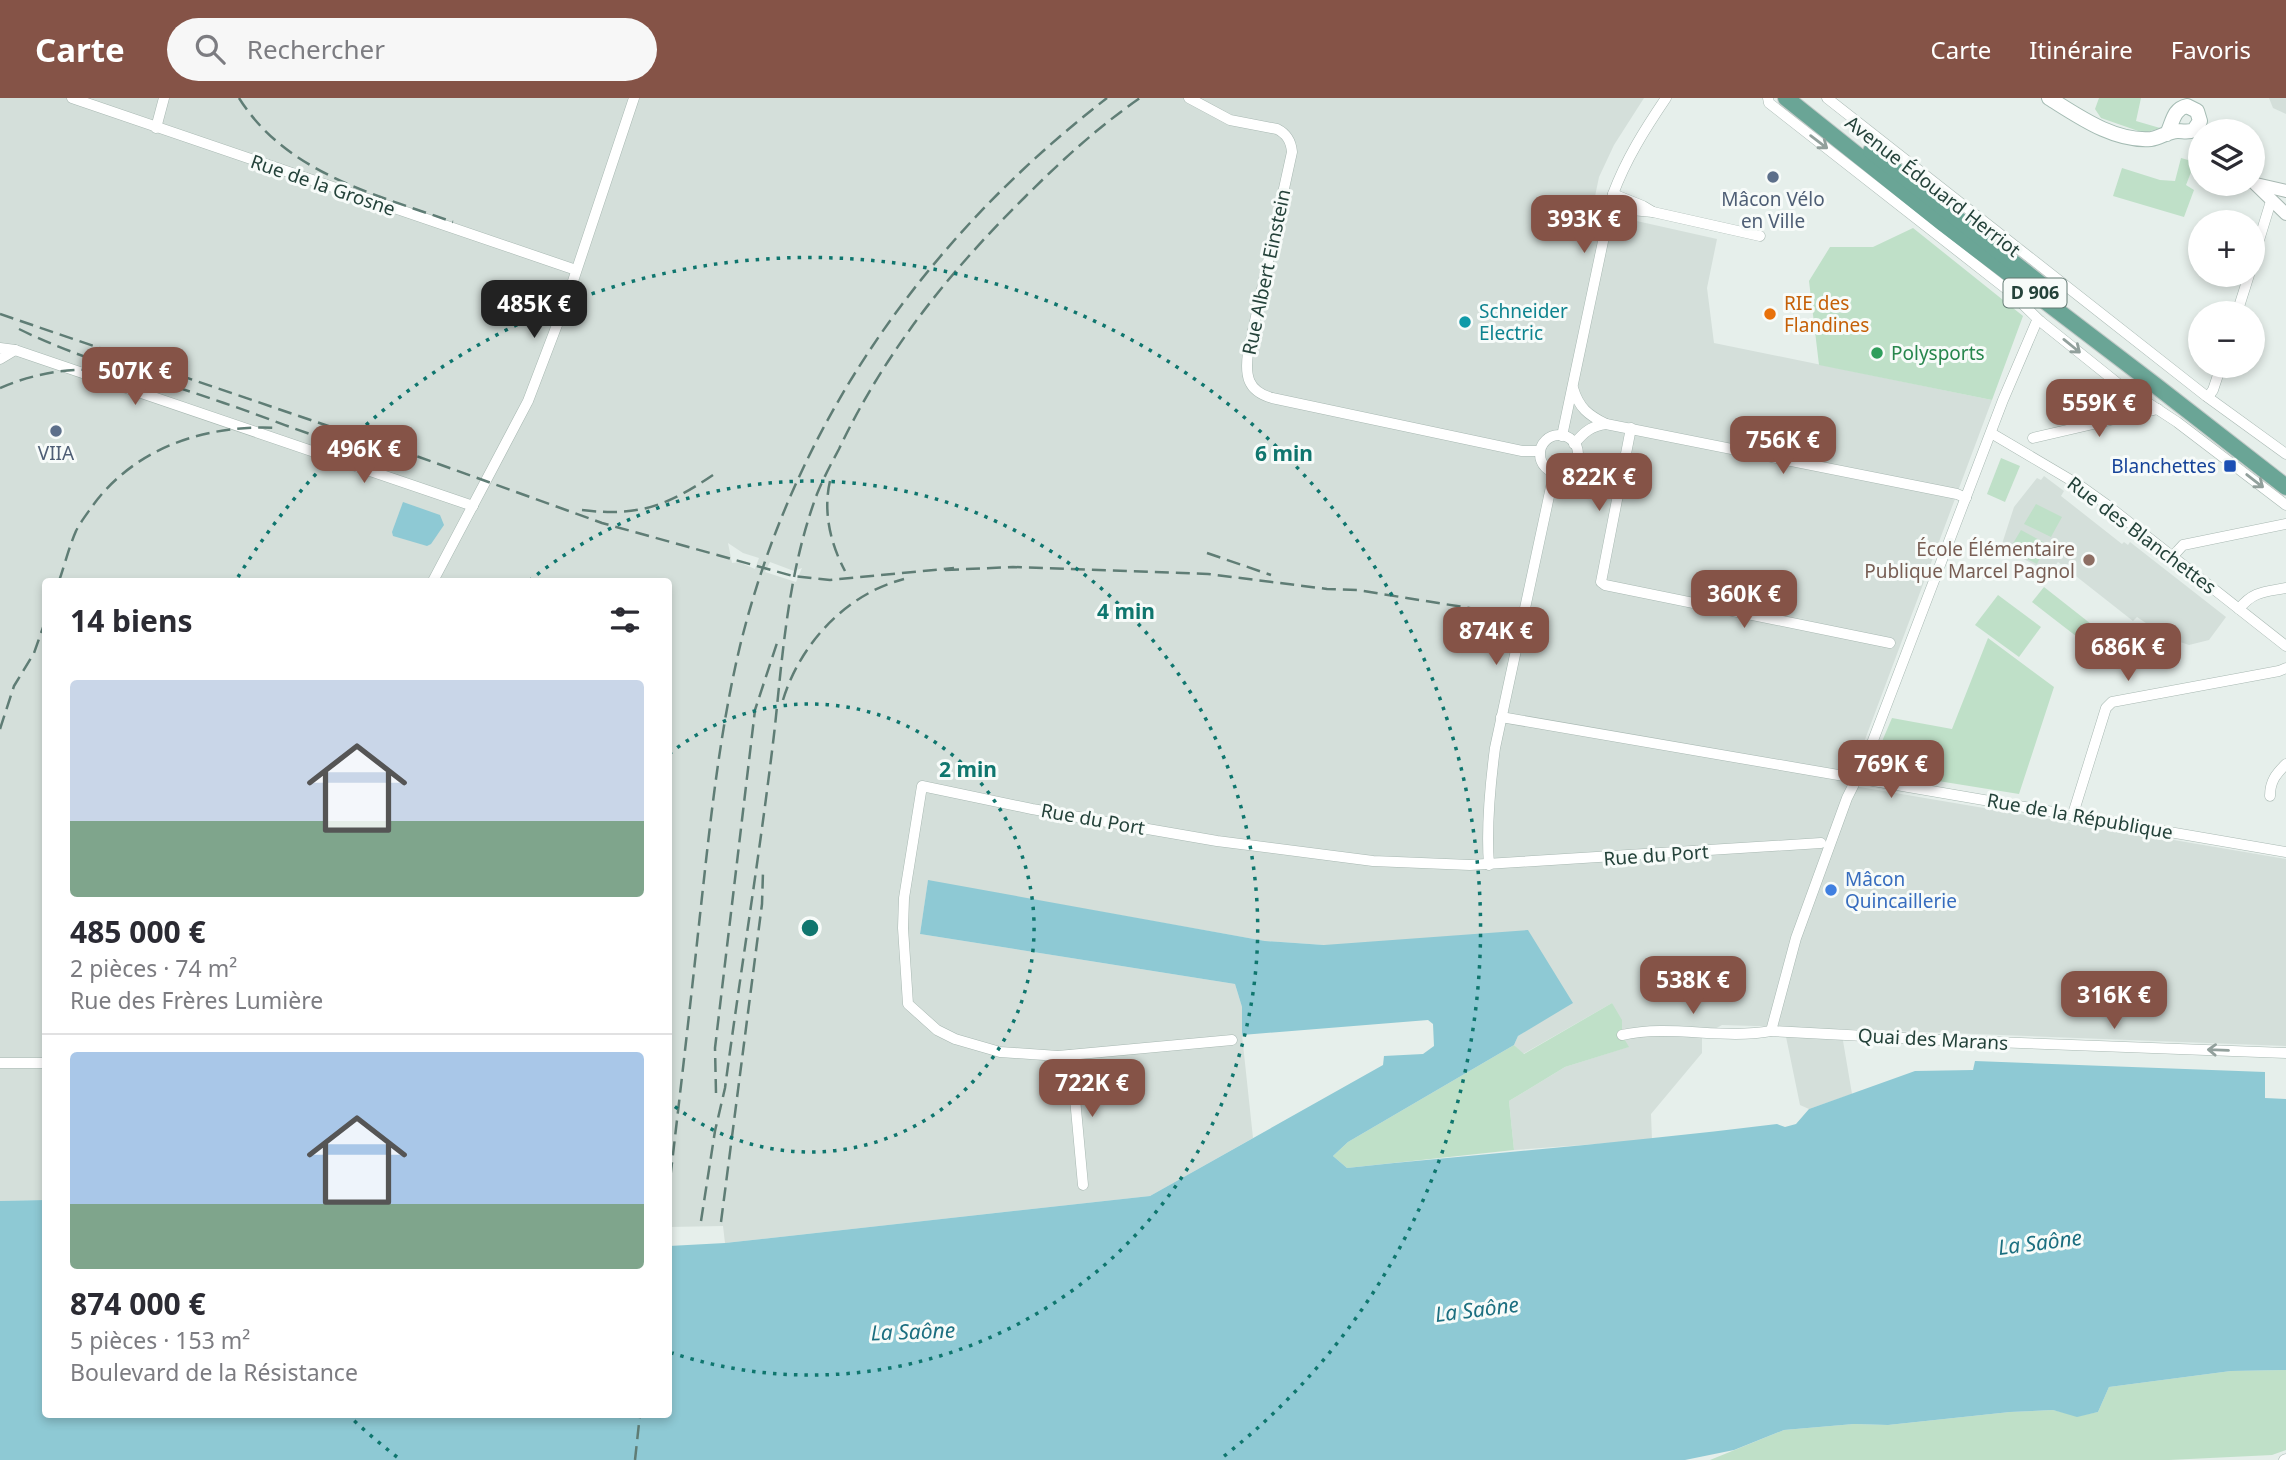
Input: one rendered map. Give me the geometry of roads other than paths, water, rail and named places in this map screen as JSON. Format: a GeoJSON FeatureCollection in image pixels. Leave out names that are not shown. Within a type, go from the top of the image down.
{"type":"FeatureCollection","features":[{"type":"Feature","properties":{"kind":"main road","name":"Avenue Édouard Herriot"},"geometry":{"type":"LineString","coordinates":[[1786,98],[1945,225],[2286,487]]}},
{"type":"Feature","properties":{"kind":"main road","name":"Avenue Édouard Herriot"},"geometry":{"type":"LineString","coordinates":[[1802,98],[2286,474]]}},
{"type":"Feature","properties":{"kind":"main road"},"geometry":{"type":"LineString","coordinates":[[2049,98],[2091,123],[2125,137],[2152,139],[2173,128],[2188,132]]}},
{"type":"Feature","properties":{"kind":"main road"},"geometry":{"type":"LineString","coordinates":[[2173,128],[2177,110],[2187,102],[2199,114],[2200,119]]}},
{"type":"Feature","properties":{"kind":"street","name":"Rue de la Grosne"},"geometry":{"type":"LineString","coordinates":[[72,98],[576,270]]}},
{"type":"Feature","properties":{"kind":"street"},"geometry":{"type":"LineString","coordinates":[[156,128],[164,98]]}},
{"type":"Feature","properties":{"kind":"street"},"geometry":{"type":"LineString","coordinates":[[435,578],[528,401],[634,98]]}},
{"type":"Feature","properties":{"kind":"street","name":"Rue Albert Einstein"},"geometry":{"type":"LineString","coordinates":[[1189,98],[1230,120],[1277,129],[1283,132],[1291,143],[1292,152],[1248,353],[1246,371],[1252,386],[1261,395],[1272,398],[1522,450],[1540,451]]}},
{"type":"Feature","properties":{"kind":"street"},"geometry":{"type":"LineString","coordinates":[[1562,436],[1613,194],[1636,142],[1666,98]]}},
{"type":"Feature","properties":{"kind":"street"},"geometry":{"type":"LineString","coordinates":[[1768,98],[1775,108],[2009,291],[2040,321],[2116,382],[2286,505]]}},
{"type":"Feature","properties":{"kind":"street"},"geometry":{"type":"LineString","coordinates":[[1827,98],[2208,397],[2286,454]]}},
{"type":"Feature","properties":{"kind":"street"},"geometry":{"type":"LineString","coordinates":[[2265,186],[2283,190]]}},
{"type":"Feature","properties":{"kind":"street"},"geometry":{"type":"LineString","coordinates":[[2265,221],[2271,201],[2283,190]]}},
{"type":"Feature","properties":{"kind":"street"},"geometry":{"type":"LineString","coordinates":[[1613,194],[1653,212]]}},
{"type":"Feature","properties":{"kind":"street"},"geometry":{"type":"LineString","coordinates":[[2265,195],[2286,214]]}},
{"type":"Feature","properties":{"kind":"street"},"geometry":{"type":"LineString","coordinates":[[1610,208],[1653,212],[1760,236]]}},
{"type":"Feature","properties":{"kind":"street"},"geometry":{"type":"LineString","coordinates":[[1771,1031],[1796,938],[1847,798],[1858,779],[1991,433],[2036,323],[2040,321]]}},
{"type":"Feature","properties":{"kind":"street"},"geometry":{"type":"LineString","coordinates":[[0,348],[15,350],[473,506]]}},
{"type":"Feature","properties":{"kind":"street"},"geometry":{"type":"LineString","coordinates":[[0,359],[15,350]]}},
{"type":"Feature","properties":{"kind":"street"},"geometry":{"type":"LineString","coordinates":[[2208,397],[2217,378]]}},
{"type":"Feature","properties":{"kind":"street"},"geometry":{"type":"LineString","coordinates":[[1572,385],[1576,399],[1585,413],[1606,425]]}},
{"type":"Feature","properties":{"kind":"street"},"geometry":{"type":"LineString","coordinates":[[2033,439],[2158,410]]}},
{"type":"Feature","properties":{"kind":"street"},"geometry":{"type":"LineString","coordinates":[[1574,444],[1584,432],[1597,426],[1631,428],[1966,498]]}},
{"type":"Feature","properties":{"kind":"street"},"geometry":{"type":"LineString","coordinates":[[1631,428],[1601,582],[1605,585],[1890,643]]}},
{"type":"Feature","properties":{"kind":"street","name":"Rue des Blanchettes"},"geometry":{"type":"LineString","coordinates":[[1991,433],[2080,485],[2286,646]]}},
{"type":"Feature","properties":{"kind":"street"},"geometry":{"type":"LineString","coordinates":[[1562,436],[1574,444],[1577,455],[1573,467],[1563,473],[1554,473],[1542,463],[1540,451],[1550,438],[1562,436]]}},
{"type":"Feature","properties":{"kind":"street"},"geometry":{"type":"LineString","coordinates":[[1489,865],[1487,846],[1491,782],[1501,717],[1554,473]]}},
{"type":"Feature","properties":{"kind":"street"},"geometry":{"type":"LineString","coordinates":[[2173,556],[2183,545],[2286,524]]}},
{"type":"Feature","properties":{"kind":"street"},"geometry":{"type":"LineString","coordinates":[[2239,609],[2247,598],[2254,594],[2286,588]]}},
{"type":"Feature","properties":{"kind":"street"},"geometry":{"type":"LineString","coordinates":[[2073,814],[2106,708],[2112,702],[2286,668]]}},
{"type":"Feature","properties":{"kind":"street","name":"Rue de la République"},"geometry":{"type":"LineString","coordinates":[[1501,717],[2286,852]]}},
{"type":"Feature","properties":{"kind":"street"},"geometry":{"type":"LineString","coordinates":[[2270,796],[2274,776],[2286,764]]}},
{"type":"Feature","properties":{"kind":"street","name":"Rue du Port"},"geometry":{"type":"LineString","coordinates":[[1232,1040],[1071,1055],[1026,1055],[970,1044],[937,1030],[908,1004],[903,928],[904,898],[922,786],[1032,809],[1217,841],[1373,861],[1489,865],[1821,843]]}},
{"type":"Feature","properties":{"kind":"street","name":"Quai des Marans"},"geometry":{"type":"LineString","coordinates":[[1622,1035],[1659,1030],[1755,1033],[1771,1031],[2286,1053]]}},
{"type":"Feature","properties":{"kind":"street"},"geometry":{"type":"LineString","coordinates":[[1071,1055],[1083,1185]]}},
{"type":"Feature","properties":{"kind":"street"},"geometry":{"type":"LineString","coordinates":[[0,1063],[42,1063]]}},
{"type":"Feature","properties":{"kind":"water"},"geometry":{"type":"Polygon","coordinates":[[[403,502],[440,515],[444,525],[431,544],[427,546],[393,536],[403,502]]]}},
{"type":"Feature","properties":{"kind":"water","name":"La Saône"},"geometry":{"type":"Polygon","coordinates":[[[928,880],[1265,941],[1324,945],[1528,930],[1573,1003],[1518,1036],[1514,1045],[1348,1142],[1333,1156],[1347,1168],[1777,1124],[1785,1127],[1796,1124],[1809,1109],[1915,1071],[1973,1070],[1975,1061],[2265,1072],[2265,1098],[2286,1099],[2286,1370],[2231,1371],[2109,1387],[2098,1412],[2077,1417],[2053,1410],[1888,1425],[1854,1424],[1784,1430],[1734,1450],[1685,1460],[0,1460],[0,1201],[42,1200],[42,1418],[672,1418],[672,1246],[725,1243],[1150,1196],[1383,1065],[1384,1056],[1423,1054],[1434,1046],[1433,1024],[1428,1020],[1242,1035],[1242,1007],[1235,984],[920,934],[928,880]]]}},
{"type":"Feature","properties":{"kind":"railway"},"geometry":{"type":"LineString","coordinates":[[239,98],[258,124],[281,145],[307,163],[363,190],[453,222]]}},
{"type":"Feature","properties":{"kind":"railway"},"geometry":{"type":"LineString","coordinates":[[672,1162],[726,712],[740,646],[764,564],[795,486],[833,411],[876,341],[926,274],[981,211],[1042,153],[1107,98]]}},
{"type":"Feature","properties":{"kind":"railway"},"geometry":{"type":"LineString","coordinates":[[701,1221],[715,1131],[725,1088],[764,817],[788,609],[807,522],[817,494],[877,379],[898,346],[945,284],[997,225],[1052,170],[1140,98]]}},
{"type":"Feature","properties":{"kind":"railway"},"geometry":{"type":"LineString","coordinates":[[0,314],[419,457],[602,523],[793,576],[830,580],[954,568]]}},
{"type":"Feature","properties":{"kind":"railway"},"geometry":{"type":"LineString","coordinates":[[19,329],[94,360],[313,435],[358,449],[403,458]]}},
{"type":"Feature","properties":{"kind":"railway"},"geometry":{"type":"LineString","coordinates":[[0,388],[53,372],[108,371]]}},
{"type":"Feature","properties":{"kind":"railway"},"geometry":{"type":"LineString","coordinates":[[60,578],[79,525],[108,487],[128,469],[150,455],[199,435],[225,430],[278,428]]}},
{"type":"Feature","properties":{"kind":"railway"},"geometry":{"type":"LineString","coordinates":[[582,510],[620,512],[651,507],[681,495],[713,475]]}},
{"type":"Feature","properties":{"kind":"railway"},"geometry":{"type":"LineString","coordinates":[[830,481],[827,504],[829,527],[845,571]]}},
{"type":"Feature","properties":{"kind":"railway"},"geometry":{"type":"LineString","coordinates":[[1207,553],[1271,575]]}},
{"type":"Feature","properties":{"kind":"railway"},"geometry":{"type":"LineString","coordinates":[[945,570],[1013,567],[1208,574],[1327,589],[1357,590],[1488,611]]}},
{"type":"Feature","properties":{"kind":"railway"},"geometry":{"type":"LineString","coordinates":[[783,700],[801,660],[828,624],[863,596],[904,579]]}},
{"type":"Feature","properties":{"kind":"railway"},"geometry":{"type":"LineString","coordinates":[[0,729],[14,686],[34,653],[42,630]]}},
{"type":"Feature","properties":{"kind":"railway"},"geometry":{"type":"LineString","coordinates":[[716,1093],[715,1048],[755,710],[777,643]]}},
{"type":"Feature","properties":{"kind":"railway"},"geometry":{"type":"LineString","coordinates":[[721,1222],[762,904],[763,872]]}},
{"type":"Feature","properties":{"kind":"railway"},"geometry":{"type":"LineString","coordinates":[[635,1460],[640,1418]]}},
{"type":"Feature","properties":{"kind":"place","name":"Mâcon Vélo en Ville"},"geometry":{"type":"Point","coordinates":[1773,177]}},
{"type":"Feature","properties":{"kind":"place","name":"RIE des Flandines"},"geometry":{"type":"Point","coordinates":[1770,314]}},
{"type":"Feature","properties":{"kind":"place","name":"Schneider Electric"},"geometry":{"type":"Point","coordinates":[1465,322]}},
{"type":"Feature","properties":{"kind":"place","name":"Polysports"},"geometry":{"type":"Point","coordinates":[1877,353]}},
{"type":"Feature","properties":{"kind":"place","name":"VIIA"},"geometry":{"type":"Point","coordinates":[56,431]}},
{"type":"Feature","properties":{"kind":"place","name":"Blanchettes"},"geometry":{"type":"Point","coordinates":[2230,466]}},
{"type":"Feature","properties":{"kind":"place","name":"École Élémentaire Publique Marcel Pagnol"},"geometry":{"type":"Point","coordinates":[2089,560]}},
{"type":"Feature","properties":{"kind":"place","name":"Mâcon Quincaillerie"},"geometry":{"type":"Point","coordinates":[1831,890]}}]}
